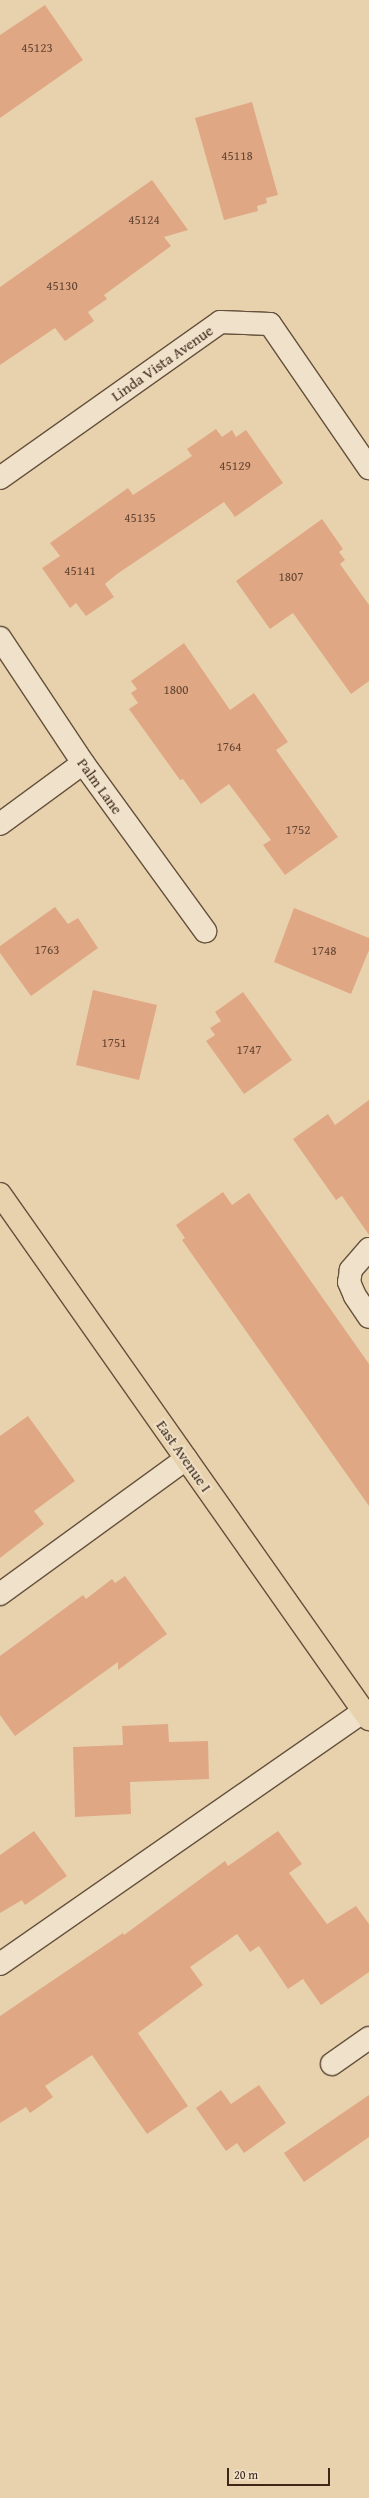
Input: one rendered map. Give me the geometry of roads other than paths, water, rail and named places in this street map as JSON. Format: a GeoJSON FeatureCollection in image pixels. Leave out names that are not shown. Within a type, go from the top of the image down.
{"type":"FeatureCollection","features":[{"type":"Feature","properties":{"kind":"main road","name":"East Avenue I"},"geometry":{"type":"LineString","coordinates":[[0,1194],[366,1715]]}},
{"type":"Feature","properties":{"kind":"street","name":"Linda Vista Avenue"},"geometry":{"type":"LineString","coordinates":[[0,478],[220,322],[270,324],[369,468]]}},
{"type":"Feature","properties":{"kind":"street","name":"Palm Lane"},"geometry":{"type":"LineString","coordinates":[[0,638],[83,763],[205,931]]}},
{"type":"Feature","properties":{"kind":"street"},"geometry":{"type":"LineString","coordinates":[[0,824],[83,763]]}},
{"type":"Feature","properties":{"kind":"street"},"geometry":{"type":"LineString","coordinates":[[369,1249],[351,1270],[349,1282],[355,1296],[369,1317]]}},
{"type":"Feature","properties":{"kind":"street"},"geometry":{"type":"LineString","coordinates":[[0,1594],[186,1459]]}},
{"type":"Feature","properties":{"kind":"street"},"geometry":{"type":"LineString","coordinates":[[0,1964],[366,1715]]}},
{"type":"Feature","properties":{"kind":"street"},"geometry":{"type":"LineString","coordinates":[[332,2064],[369,2038]]}}]}
